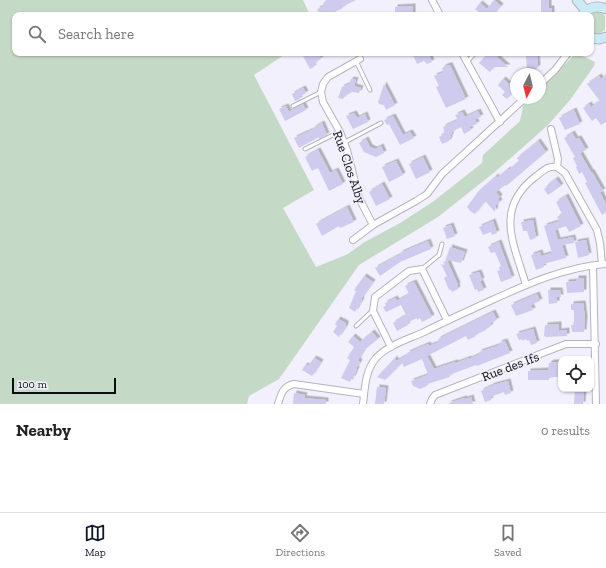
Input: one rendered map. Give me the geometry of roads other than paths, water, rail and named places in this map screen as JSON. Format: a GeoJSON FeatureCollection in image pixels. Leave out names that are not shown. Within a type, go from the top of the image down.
{"type":"FeatureCollection","features":[{"type":"Feature","properties":{"kind":"street"},"geometry":{"type":"LineString","coordinates":[[432,0],[438,12]]}},
{"type":"Feature","properties":{"kind":"street"},"geometry":{"type":"LineString","coordinates":[[578,0],[584,12]]}},
{"type":"Feature","properties":{"kind":"street"},"geometry":{"type":"LineString","coordinates":[[586,12],[594,7],[606,9]]}},
{"type":"Feature","properties":{"kind":"street"},"geometry":{"type":"LineString","coordinates":[[594,38],[606,37]]}},
{"type":"Feature","properties":{"kind":"street"},"geometry":{"type":"LineString","coordinates":[[464,56],[500,122]]}},
{"type":"Feature","properties":{"kind":"street"},"geometry":{"type":"LineString","coordinates":[[546,78],[555,70],[566,56]]}},
{"type":"Feature","properties":{"kind":"street"},"geometry":{"type":"LineString","coordinates":[[321,92],[323,84],[328,77],[358,60]]}},
{"type":"Feature","properties":{"kind":"street","name":"Rue Clos Alby"},"geometry":{"type":"LineString","coordinates":[[321,92],[323,102],[345,143],[359,198],[373,224]]}},
{"type":"Feature","properties":{"kind":"street"},"geometry":{"type":"LineString","coordinates":[[353,240],[373,224],[427,194],[442,174],[519,104]]}},
{"type":"Feature","properties":{"kind":"street"},"geometry":{"type":"LineString","coordinates":[[551,130],[558,159],[557,167]]}},
{"type":"Feature","properties":{"kind":"street"},"geometry":{"type":"LineString","coordinates":[[363,404],[366,375],[372,364],[381,354],[391,347],[526,285],[561,272],[604,264],[597,230],[565,173],[557,167],[550,167],[546,169],[527,183],[519,192],[509,220],[510,231],[526,285]]}},
{"type":"Feature","properties":{"kind":"street"},"geometry":{"type":"LineString","coordinates":[[593,266],[596,344],[596,404]]}},
{"type":"Feature","properties":{"kind":"street"},"geometry":{"type":"LineString","coordinates":[[391,347],[374,310],[375,297],[409,271],[422,269],[447,320]]}},
{"type":"Feature","properties":{"kind":"street","name":"Rue des Ifs"},"geometry":{"type":"LineString","coordinates":[[430,404],[436,395],[566,344],[596,344]]}},
{"type":"Feature","properties":{"kind":"street"},"geometry":{"type":"LineString","coordinates":[[278,404],[283,390],[294,384],[364,394]]}},
{"type":"Feature","properties":{"kind":"lane"},"geometry":{"type":"LineString","coordinates":[[467,62],[472,56]]}},
{"type":"Feature","properties":{"kind":"lane"},"geometry":{"type":"LineString","coordinates":[[358,60],[370,90]]}},
{"type":"Feature","properties":{"kind":"lane"},"geometry":{"type":"LineString","coordinates":[[293,106],[321,92]]}},
{"type":"Feature","properties":{"kind":"lane"},"geometry":{"type":"LineString","coordinates":[[345,143],[381,124]]}},
{"type":"Feature","properties":{"kind":"lane"},"geometry":{"type":"LineString","coordinates":[[305,149],[340,132]]}},
{"type":"Feature","properties":{"kind":"lane"},"geometry":{"type":"LineString","coordinates":[[422,269],[439,255],[442,244]]}},
{"type":"Feature","properties":{"kind":"lane"},"geometry":{"type":"LineString","coordinates":[[356,326],[374,310]]}}]}
